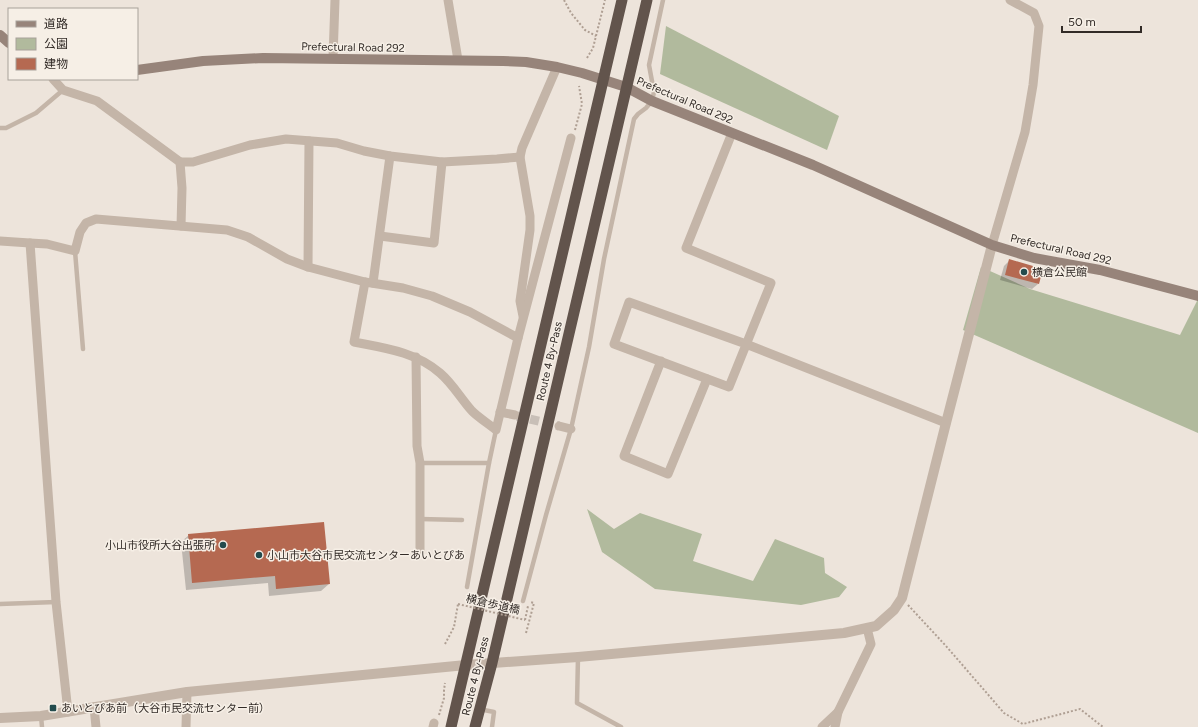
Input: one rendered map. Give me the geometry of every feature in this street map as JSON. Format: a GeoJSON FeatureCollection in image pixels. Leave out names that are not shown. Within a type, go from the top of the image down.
{"type":"FeatureCollection","features":[{"type":"Feature","properties":{"kind":"highway","name":"Route 4 By-Pass"},"geometry":{"type":"LineString","coordinates":[[451,727],[622,0]]}},
{"type":"Feature","properties":{"kind":"highway","name":"Route 4 By-Pass"},"geometry":{"type":"LineString","coordinates":[[475,727],[492,663],[647,0]]}},
{"type":"Feature","properties":{"kind":"main road"},"geometry":{"type":"LineString","coordinates":[[0,35],[8,42]]}},
{"type":"Feature","properties":{"kind":"main road","name":"Prefectural Road 292"},"geometry":{"type":"LineString","coordinates":[[138,70],[204,61],[263,58],[526,62],[557,67],[603,79],[626,87],[652,101],[813,166],[992,245],[1034,258],[1100,270],[1198,296]]}},
{"type":"Feature","properties":{"kind":"street"},"geometry":{"type":"LineString","coordinates":[[333,58],[335,0]]}},
{"type":"Feature","properties":{"kind":"street"},"geometry":{"type":"LineString","coordinates":[[448,0],[458,60]]}},
{"type":"Feature","properties":{"kind":"street"},"geometry":{"type":"LineString","coordinates":[[0,718],[41,716],[188,692],[466,665],[578,657],[844,633],[876,626],[894,610],[902,598],[992,245],[1025,132],[1033,85],[1039,26],[1034,14],[1010,0]]}},
{"type":"Feature","properties":{"kind":"street"},"geometry":{"type":"LineString","coordinates":[[524,318],[520,301],[530,230],[530,216],[520,157],[522,148],[557,67]]}},
{"type":"Feature","properties":{"kind":"street"},"geometry":{"type":"LineString","coordinates":[[54,80],[63,90],[97,101],[180,162],[193,162],[250,146],[286,139],[337,143],[364,151],[390,156],[442,162],[520,157]]}},
{"type":"Feature","properties":{"kind":"street"},"geometry":{"type":"LineString","coordinates":[[732,133],[686,248],[771,283],[746,344],[729,387],[614,344],[629,302],[746,344],[946,423]]}},
{"type":"Feature","properties":{"kind":"street"},"geometry":{"type":"LineString","coordinates":[[390,156],[380,236],[354,342],[398,351],[416,358],[440,373],[473,411],[496,430],[518,338],[571,138]]}},
{"type":"Feature","properties":{"kind":"street"},"geometry":{"type":"LineString","coordinates":[[308,267],[309,141]]}},
{"type":"Feature","properties":{"kind":"street"},"geometry":{"type":"LineString","coordinates":[[180,162],[182,188],[181,226]]}},
{"type":"Feature","properties":{"kind":"street"},"geometry":{"type":"LineString","coordinates":[[380,236],[434,242],[442,162]]}},
{"type":"Feature","properties":{"kind":"street"},"geometry":{"type":"LineString","coordinates":[[0,241],[47,244],[75,251],[80,232],[86,222],[96,220],[227,230],[248,237],[287,259],[308,267],[369,283],[403,288],[432,296],[470,312],[518,338]]}},
{"type":"Feature","properties":{"kind":"street"},"geometry":{"type":"LineString","coordinates":[[30,244],[56,602],[68,712]]}},
{"type":"Feature","properties":{"kind":"street"},"geometry":{"type":"LineString","coordinates":[[416,358],[417,446],[420,463],[420,553]]}},
{"type":"Feature","properties":{"kind":"street"},"geometry":{"type":"LineString","coordinates":[[661,362],[624,456],[668,474],[707,379]]}},
{"type":"Feature","properties":{"kind":"street"},"geometry":{"type":"LineString","coordinates":[[500,412],[515,415]]}},
{"type":"Feature","properties":{"kind":"street"},"geometry":{"type":"LineString","coordinates":[[559,426],[571,429]]}},
{"type":"Feature","properties":{"kind":"street"},"geometry":{"type":"LineString","coordinates":[[834,727],[838,712],[871,644],[867,628]]}},
{"type":"Feature","properties":{"kind":"street"},"geometry":{"type":"LineString","coordinates":[[186,727],[188,692]]}},
{"type":"Feature","properties":{"kind":"street"},"geometry":{"type":"LineString","coordinates":[[94,707],[96,727]]}},
{"type":"Feature","properties":{"kind":"street"},"geometry":{"type":"LineString","coordinates":[[822,727],[838,712]]}},
{"type":"Feature","properties":{"kind":"lane"},"geometry":{"type":"LineString","coordinates":[[523,601],[546,514],[571,429],[589,347],[606,252],[634,119],[652,101],[654,92],[648,64],[663,0]]}},
{"type":"Feature","properties":{"kind":"lane"},"geometry":{"type":"LineString","coordinates":[[0,128],[6,128],[36,113],[63,90]]}},
{"type":"Feature","properties":{"kind":"lane"},"geometry":{"type":"LineString","coordinates":[[75,251],[83,349]]}},
{"type":"Feature","properties":{"kind":"lane"},"geometry":{"type":"LineString","coordinates":[[467,587],[496,430]]}},
{"type":"Feature","properties":{"kind":"lane"},"geometry":{"type":"LineString","coordinates":[[420,463],[489,463]]}},
{"type":"Feature","properties":{"kind":"lane"},"geometry":{"type":"LineString","coordinates":[[420,519],[462,520]]}},
{"type":"Feature","properties":{"kind":"lane"},"geometry":{"type":"LineString","coordinates":[[0,604],[56,602]]}},
{"type":"Feature","properties":{"kind":"lane"},"geometry":{"type":"LineString","coordinates":[[578,657],[577,703],[620,727]]}},
{"type":"Feature","properties":{"kind":"lane"},"geometry":{"type":"LineString","coordinates":[[480,709],[494,712],[492,727]]}},
{"type":"Feature","properties":{"kind":"lane"},"geometry":{"type":"LineString","coordinates":[[41,716],[42,727]]}},
{"type":"Feature","properties":{"kind":"path"},"geometry":{"type":"LineString","coordinates":[[564,0],[571,13],[584,30],[596,36]]}},
{"type":"Feature","properties":{"kind":"path"},"geometry":{"type":"LineString","coordinates":[[587,58],[593,48],[605,0]]}},
{"type":"Feature","properties":{"kind":"path"},"geometry":{"type":"LineString","coordinates":[[571,138],[582,104],[579,86]]}},
{"type":"Feature","properties":{"kind":"path"},"geometry":{"type":"LineString","coordinates":[[902,598],[1004,713],[1023,724],[1080,709],[1104,727]]}},
{"type":"Feature","properties":{"kind":"path","name":"横倉歩道橋"},"geometry":{"type":"LineString","coordinates":[[445,644],[454,627],[458,604],[525,620],[530,602],[534,603],[526,632]]}},
{"type":"Feature","properties":{"kind":"path"},"geometry":{"type":"LineString","coordinates":[[433,725],[439,714],[444,698],[445,683]]}},
{"type":"Feature","properties":{"kind":"green space"},"geometry":{"type":"Polygon","coordinates":[[[666,26],[839,116],[827,150],[660,74],[666,26]]]}},
{"type":"Feature","properties":{"kind":"green space"},"geometry":{"type":"Polygon","coordinates":[[[981,267],[1030,289],[1180,335],[1198,299],[1198,433],[963,330],[981,267]]]}},
{"type":"Feature","properties":{"kind":"green space"},"geometry":{"type":"Polygon","coordinates":[[[587,509],[614,529],[640,513],[702,534],[693,561],[753,581],[775,539],[824,558],[825,573],[847,587],[839,597],[801,605],[655,589],[602,552],[587,509]]]}},
{"type":"Feature","properties":{"kind":"building","name":"横倉公民館"},"geometry":{"type":"Polygon","coordinates":[[[1009,259],[1043,269],[1039,284],[1005,275],[1009,259]]]}},
{"type":"Feature","properties":{"kind":"building","name":"小山市大谷市民交流センターあいとぴあ"},"geometry":{"type":"Polygon","coordinates":[[[324,522],[330,584],[276,589],[275,576],[192,583],[188,534],[324,522]]]}},
{"type":"Feature","properties":{"kind":"tunnel"},"geometry":{"type":"LineString","coordinates":[[517,416],[559,426]]}},
{"type":"Feature","properties":{"kind":"place","name":"横倉公民館"},"geometry":{"type":"Point","coordinates":[1024,272]}},
{"type":"Feature","properties":{"kind":"place","name":"小山市役所大谷出張所"},"geometry":{"type":"Point","coordinates":[223,545]}},
{"type":"Feature","properties":{"kind":"place","name":"小山市大谷市民交流センターあいとぴあ"},"geometry":{"type":"Point","coordinates":[259,555]}},
{"type":"Feature","properties":{"kind":"place","name":"あいとぴあ前（大谷市民交流センター前）"},"geometry":{"type":"Point","coordinates":[53,708]}}]}
